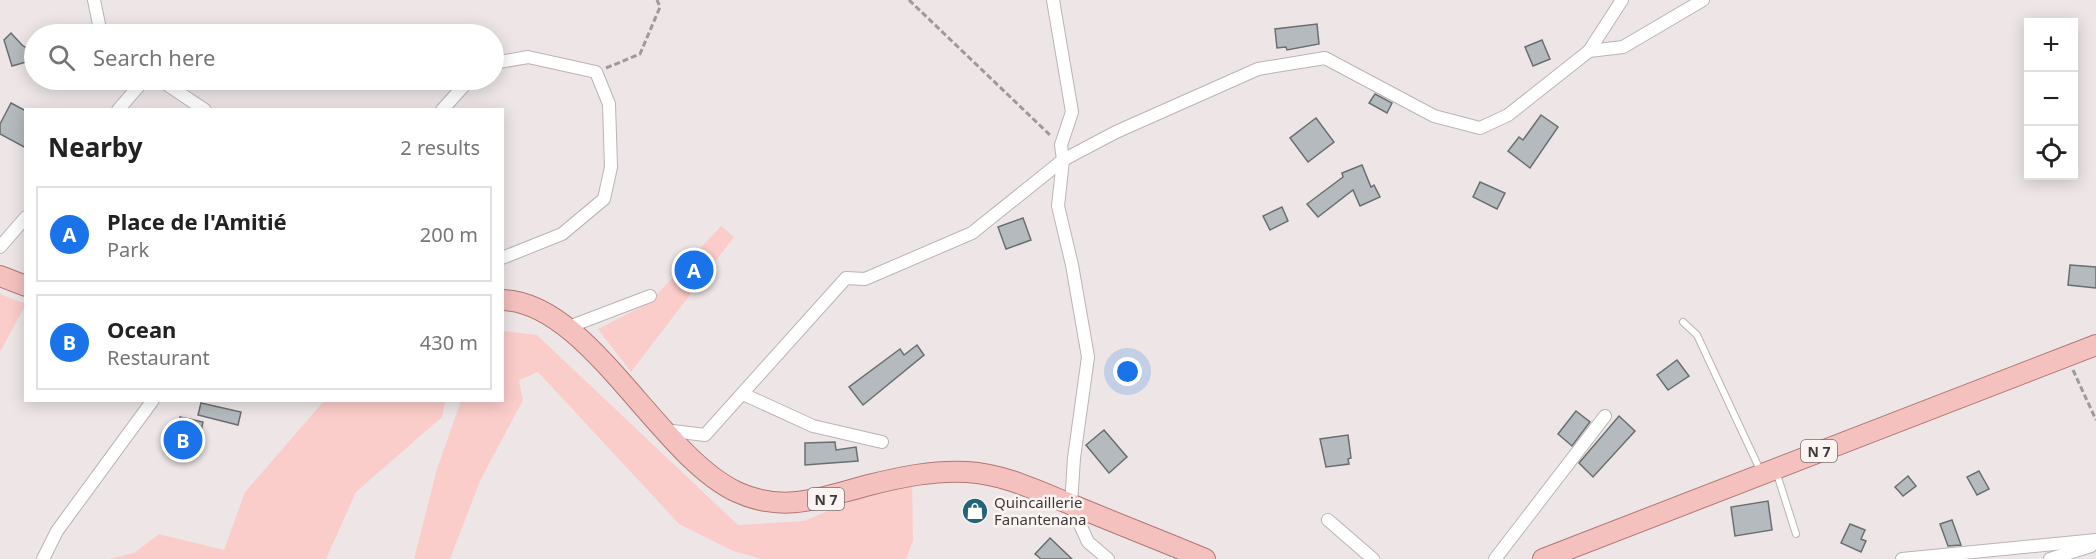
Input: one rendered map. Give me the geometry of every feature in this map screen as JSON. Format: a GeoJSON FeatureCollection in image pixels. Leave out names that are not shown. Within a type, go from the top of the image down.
{"type":"FeatureCollection","features":[{"type":"Feature","properties":{"kind":"main road"},"geometry":{"type":"LineString","coordinates":[[0,276],[24,285]]}},
{"type":"Feature","properties":{"kind":"main road","name":"N 7"},"geometry":{"type":"LineString","coordinates":[[504,301],[541,310],[566,328],[590,348],[663,430],[710,477],[738,493],[763,500],[808,503],[912,476],[969,472],[1021,483],[1205,559]]}},
{"type":"Feature","properties":{"kind":"main road","name":"N 7"},"geometry":{"type":"LineString","coordinates":[[1543,559],[2096,345]]}},
{"type":"Feature","properties":{"kind":"street"},"geometry":{"type":"LineString","coordinates":[[94,0],[98,24]]}},
{"type":"Feature","properties":{"kind":"street"},"geometry":{"type":"LineString","coordinates":[[1053,0],[1072,112],[1061,145],[1063,160],[1058,206],[1072,265],[1088,357],[1074,458],[1071,505],[1088,542],[1091,559]]}},
{"type":"Feature","properties":{"kind":"street"},"geometry":{"type":"LineString","coordinates":[[663,430],[705,435],[846,278],[865,279],[972,233],[1063,160],[1116,132],[1258,69],[1325,58],[1434,116],[1480,128],[1508,115],[1589,51],[1622,0]]}},
{"type":"Feature","properties":{"kind":"street"},"geometry":{"type":"LineString","coordinates":[[1589,51],[1623,47],[1703,0]]}},
{"type":"Feature","properties":{"kind":"street"},"geometry":{"type":"LineString","coordinates":[[504,61],[528,57],[596,72],[609,104],[611,167],[604,199],[562,234],[504,257]]}},
{"type":"Feature","properties":{"kind":"street"},"geometry":{"type":"LineString","coordinates":[[120,108],[135,90]]}},
{"type":"Feature","properties":{"kind":"street"},"geometry":{"type":"LineString","coordinates":[[175,90],[202,108]]}},
{"type":"Feature","properties":{"kind":"street"},"geometry":{"type":"LineString","coordinates":[[444,108],[460,90]]}},
{"type":"Feature","properties":{"kind":"street"},"geometry":{"type":"LineString","coordinates":[[0,247],[24,219]]}},
{"type":"Feature","properties":{"kind":"street"},"geometry":{"type":"LineString","coordinates":[[566,328],[650,296]]}},
{"type":"Feature","properties":{"kind":"street"},"geometry":{"type":"LineString","coordinates":[[743,394],[813,426],[882,442]]}},
{"type":"Feature","properties":{"kind":"street"},"geometry":{"type":"LineString","coordinates":[[43,559],[57,531],[152,402]]}},
{"type":"Feature","properties":{"kind":"street"},"geometry":{"type":"LineString","coordinates":[[1495,559],[1605,416]]}},
{"type":"Feature","properties":{"kind":"street"},"geometry":{"type":"LineString","coordinates":[[1328,520],[1373,559]]}},
{"type":"Feature","properties":{"kind":"street"},"geometry":{"type":"LineString","coordinates":[[1088,542],[1108,559]]}},
{"type":"Feature","properties":{"kind":"street"},"geometry":{"type":"LineString","coordinates":[[1902,559],[2096,542]]}},
{"type":"Feature","properties":{"kind":"street"},"geometry":{"type":"LineString","coordinates":[[2050,559],[2096,542]]}},
{"type":"Feature","properties":{"kind":"lane"},"geometry":{"type":"LineString","coordinates":[[1683,322],[1697,335],[1768,471],[1796,534]]}},
{"type":"Feature","properties":{"kind":"path"},"geometry":{"type":"LineString","coordinates":[[596,72],[640,54],[660,7],[657,0]]}},
{"type":"Feature","properties":{"kind":"path"},"geometry":{"type":"LineString","coordinates":[[909,0],[1061,145]]}},
{"type":"Feature","properties":{"kind":"path"},"geometry":{"type":"LineString","coordinates":[[2067,356],[2096,420]]}},
{"type":"Feature","properties":{"kind":"shaded area"},"geometry":{"type":"Polygon","coordinates":[[[721,226],[734,237],[631,372],[598,329],[649,303],[721,226]]]}},
{"type":"Feature","properties":{"kind":"shaded area"},"geometry":{"type":"Polygon","coordinates":[[[0,294],[24,303],[24,308],[0,352],[0,294]]]}},
{"type":"Feature","properties":{"kind":"shaded area"},"geometry":{"type":"Polygon","coordinates":[[[504,331],[537,335],[738,525],[804,521],[912,476],[913,541],[906,559],[761,559],[733,551],[679,524],[538,372],[519,380],[523,400],[480,481],[450,559],[414,559],[437,469],[461,402],[504,402],[504,331]]]}},
{"type":"Feature","properties":{"kind":"shaded area"},"geometry":{"type":"Polygon","coordinates":[[[323,402],[445,402],[442,417],[356,492],[326,559],[109,559],[134,553],[159,534],[224,550],[245,492],[323,402]]]}},
{"type":"Feature","properties":{"kind":"building"},"geometry":{"type":"Polygon","coordinates":[[[1317,24],[1319,44],[1287,50],[1286,47],[1277,48],[1275,29],[1317,24]]]}},
{"type":"Feature","properties":{"kind":"building"},"geometry":{"type":"Polygon","coordinates":[[[11,33],[24,46],[24,63],[12,66],[4,40],[11,33]]]}},
{"type":"Feature","properties":{"kind":"building"},"geometry":{"type":"Polygon","coordinates":[[[1542,40],[1550,59],[1533,66],[1525,47],[1542,40]]]}},
{"type":"Feature","properties":{"kind":"building"},"geometry":{"type":"Polygon","coordinates":[[[1375,94],[1392,103],[1387,113],[1369,103],[1375,94]]]}},
{"type":"Feature","properties":{"kind":"building"},"geometry":{"type":"Polygon","coordinates":[[[11,103],[24,110],[24,147],[0,134],[0,124],[11,103]]]}},
{"type":"Feature","properties":{"kind":"building"},"geometry":{"type":"Polygon","coordinates":[[[1541,115],[1558,127],[1530,168],[1508,151],[1519,137],[1523,140],[1541,115]]]}},
{"type":"Feature","properties":{"kind":"building"},"geometry":{"type":"Polygon","coordinates":[[[1316,118],[1334,142],[1308,162],[1290,138],[1316,118]]]}},
{"type":"Feature","properties":{"kind":"building"},"geometry":{"type":"Polygon","coordinates":[[[1362,165],[1371,187],[1374,185],[1380,197],[1360,206],[1353,190],[1318,217],[1307,204],[1343,177],[1342,173],[1362,165]]]}},
{"type":"Feature","properties":{"kind":"building"},"geometry":{"type":"Polygon","coordinates":[[[1480,182],[1505,193],[1497,209],[1473,197],[1480,182]]]}},
{"type":"Feature","properties":{"kind":"building"},"geometry":{"type":"Polygon","coordinates":[[[1282,207],[1288,221],[1270,230],[1263,216],[1282,207]]]}},
{"type":"Feature","properties":{"kind":"building"},"geometry":{"type":"Polygon","coordinates":[[[1023,218],[1031,240],[1006,249],[998,227],[1023,218]]]}},
{"type":"Feature","properties":{"kind":"building"},"geometry":{"type":"Polygon","coordinates":[[[2070,265],[2096,267],[2096,288],[2068,285],[2070,265]]]}},
{"type":"Feature","properties":{"kind":"building"},"geometry":{"type":"Polygon","coordinates":[[[917,345],[924,355],[863,405],[849,387],[900,349],[904,355],[917,345]]]}},
{"type":"Feature","properties":{"kind":"building"},"geometry":{"type":"Polygon","coordinates":[[[1677,360],[1689,376],[1668,390],[1657,375],[1677,360]]]}},
{"type":"Feature","properties":{"kind":"building"},"geometry":{"type":"Polygon","coordinates":[[[201,403],[241,412],[238,425],[198,415],[201,403]]]}},
{"type":"Feature","properties":{"kind":"building"},"geometry":{"type":"Polygon","coordinates":[[[1576,411],[1590,422],[1572,446],[1558,434],[1576,411]]]}},
{"type":"Feature","properties":{"kind":"building"},"geometry":{"type":"Polygon","coordinates":[[[1619,416],[1635,431],[1593,477],[1579,463],[1619,416]]]}},
{"type":"Feature","properties":{"kind":"building"},"geometry":{"type":"Polygon","coordinates":[[[180,417],[203,422],[196,456],[173,451],[180,417]]]}},
{"type":"Feature","properties":{"kind":"building"},"geometry":{"type":"Polygon","coordinates":[[[1104,430],[1127,457],[1109,473],[1086,445],[1104,430]]]}},
{"type":"Feature","properties":{"kind":"building"},"geometry":{"type":"Polygon","coordinates":[[[1348,435],[1351,458],[1348,459],[1349,464],[1326,467],[1320,439],[1348,435]]]}},
{"type":"Feature","properties":{"kind":"building"},"geometry":{"type":"Polygon","coordinates":[[[835,442],[836,450],[856,447],[858,461],[805,465],[805,443],[835,442]]]}},
{"type":"Feature","properties":{"kind":"building"},"geometry":{"type":"Polygon","coordinates":[[[1979,471],[1989,489],[1977,495],[1967,477],[1979,471]]]}},
{"type":"Feature","properties":{"kind":"building"},"geometry":{"type":"Polygon","coordinates":[[[1908,476],[1916,486],[1903,496],[1895,487],[1908,476]]]}},
{"type":"Feature","properties":{"kind":"building"},"geometry":{"type":"Polygon","coordinates":[[[1768,501],[1772,530],[1735,536],[1731,507],[1768,501]]]}},
{"type":"Feature","properties":{"kind":"building"},"geometry":{"type":"Polygon","coordinates":[[[1952,520],[1961,545],[1948,546],[1940,524],[1952,520]]]}},
{"type":"Feature","properties":{"kind":"building"},"geometry":{"type":"Polygon","coordinates":[[[1850,524],[1865,530],[1861,539],[1866,541],[1861,552],[1841,543],[1850,524]]]}},
{"type":"Feature","properties":{"kind":"building"},"geometry":{"type":"Polygon","coordinates":[[[1050,538],[1072,559],[1041,559],[1035,554],[1050,538]]]}},
{"type":"Feature","properties":{"kind":"place","name":"Place de l'Amitié"},"geometry":{"type":"Point","coordinates":[694,270]}},
{"type":"Feature","properties":{"kind":"place","name":"Ocean"},"geometry":{"type":"Point","coordinates":[183,440]}},
{"type":"Feature","properties":{"kind":"place","name":"Quincaillerie Fanantenana"},"geometry":{"type":"Point","coordinates":[975,511]}}]}
